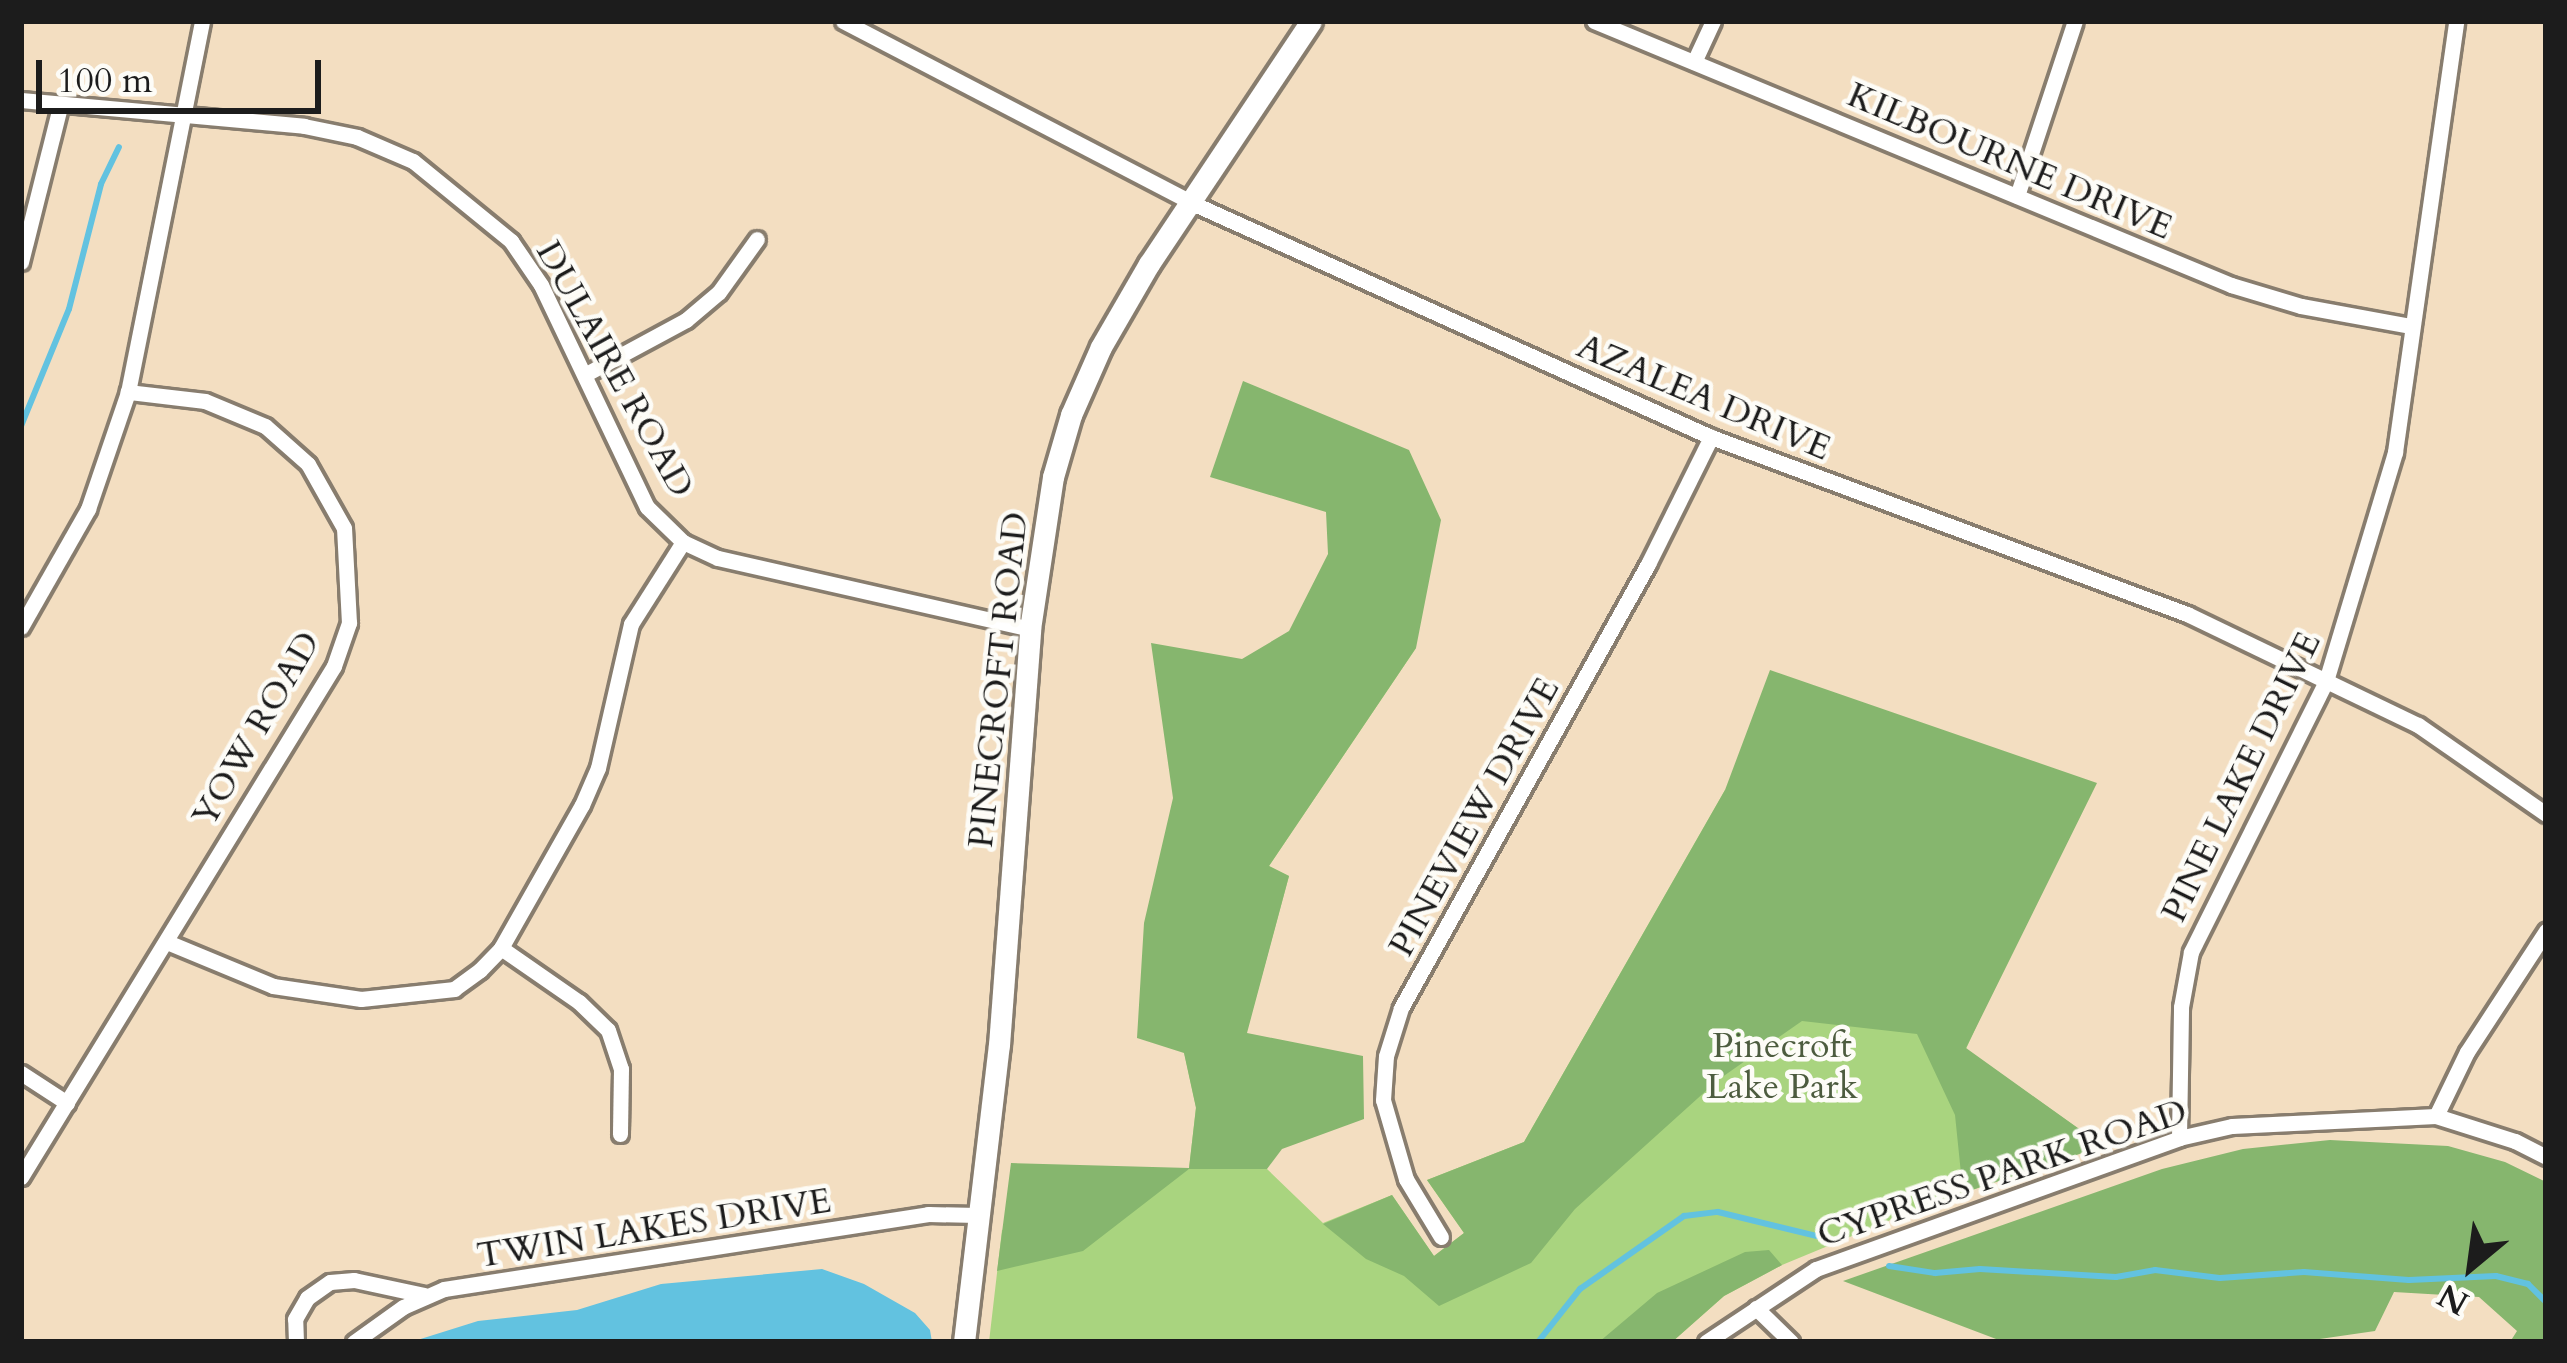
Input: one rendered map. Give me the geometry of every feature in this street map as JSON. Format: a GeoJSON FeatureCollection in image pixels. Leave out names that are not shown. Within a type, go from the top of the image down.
{"type":"FeatureCollection","features":[{"type":"Feature","properties":{"kind":"street"},"geometry":{"type":"LineString","coordinates":[[21,627],[88,509],[128,392],[202,21]]}},
{"type":"Feature","properties":{"kind":"street","name":"AZALEA DRIVE"},"geometry":{"type":"LineString","coordinates":[[843,21],[1192,203],[1711,437],[2187,614],[2418,725],[2546,814]]}},
{"type":"Feature","properties":{"kind":"street","name":"PINECROFT ROAD"},"geometry":{"type":"LineString","coordinates":[[964,1342],[999,1045],[1030,629],[1053,477],[1071,415],[1101,347],[1311,21]]}},
{"type":"Feature","properties":{"kind":"street","name":"KILBOURNE DRIVE"},"geometry":{"type":"LineString","coordinates":[[1594,21],[2271,299],[2411,326]]}},
{"type":"Feature","properties":{"kind":"street"},"geometry":{"type":"LineString","coordinates":[[1694,62],[1713,21]]}},
{"type":"Feature","properties":{"kind":"street"},"geometry":{"type":"LineString","coordinates":[[2017,196],[2075,21]]}},
{"type":"Feature","properties":{"kind":"street","name":"PINE LAKE DRIVE"},"geometry":{"type":"LineString","coordinates":[[2180,1138],[2180,1007],[2191,952],[2326,681],[2390,473],[2456,21]]}},
{"type":"Feature","properties":{"kind":"street","name":"DULAIRE ROAD"},"geometry":{"type":"LineString","coordinates":[[21,100],[304,126],[357,137],[413,161],[511,241],[541,285],[646,507],[683,542],[718,558],[1030,629]]}},
{"type":"Feature","properties":{"kind":"street"},"geometry":{"type":"LineString","coordinates":[[21,262],[59,106]]}},
{"type":"Feature","properties":{"kind":"street"},"geometry":{"type":"LineString","coordinates":[[586,374],[686,320],[719,292],[757,238]]}},
{"type":"Feature","properties":{"kind":"street","name":"YOW ROAD"},"geometry":{"type":"LineString","coordinates":[[21,1177],[334,666],[349,623],[350,571],[344,528],[308,464],[265,426],[205,401],[128,392]]}},
{"type":"Feature","properties":{"kind":"street","name":"PINEVIEW DRIVE"},"geometry":{"type":"LineString","coordinates":[[1441,1237],[1406,1179],[1383,1100],[1386,1056],[1401,1008],[1574,700],[1711,437]]}},
{"type":"Feature","properties":{"kind":"street"},"geometry":{"type":"LineString","coordinates":[[167,942],[273,986],[361,999],[454,989],[501,948],[582,805],[598,769],[631,624],[683,542]]}},
{"type":"Feature","properties":{"kind":"street"},"geometry":{"type":"LineString","coordinates":[[2436,1116],[2468,1052],[2546,932]]}},
{"type":"Feature","properties":{"kind":"street"},"geometry":{"type":"LineString","coordinates":[[501,948],[578,1002],[608,1030],[621,1069],[620,1134]]}},
{"type":"Feature","properties":{"kind":"street"},"geometry":{"type":"LineString","coordinates":[[21,1073],[67,1103]]}},
{"type":"Feature","properties":{"kind":"street","name":"CYPRESS PARK ROAD"},"geometry":{"type":"LineString","coordinates":[[1706,1342],[1816,1269],[2180,1138],[2232,1126],[2436,1116],[2515,1141],[2546,1157]]}},
{"type":"Feature","properties":{"kind":"street","name":"TWIN LAKES DRIVE"},"geometry":{"type":"LineString","coordinates":[[354,1342],[424,1295],[928,1214],[977,1215]]}},
{"type":"Feature","properties":{"kind":"street"},"geometry":{"type":"LineString","coordinates":[[296,1342],[295,1319],[307,1298],[330,1282],[354,1280],[424,1295]]}},
{"type":"Feature","properties":{"kind":"street"},"geometry":{"type":"LineString","coordinates":[[1756,1308],[1791,1342]]}},
{"type":"Feature","properties":{"kind":"green space"},"geometry":{"type":"Polygon","coordinates":[[[1243,381],[1409,450],[1441,520],[1416,648],[1269,866],[1289,876],[1247,1033],[1363,1056],[1364,1119],[1282,1149],[1267,1169],[1189,1169],[1083,1251],[997,1271],[1011,1163],[1189,1168],[1196,1108],[1184,1053],[1137,1038],[1144,923],[1173,798],[1151,643],[1242,659],[1289,631],[1328,554],[1326,512],[1210,477],[1243,381]]]}},
{"type":"Feature","properties":{"kind":"green space","name":"Pinecroft Lake Park"},"geometry":{"type":"Polygon","coordinates":[[[1341,609],[1416,648],[1269,866],[1289,876],[1246,1034],[1267,1169],[1323,1223],[1392,1195],[1434,1256],[1464,1233],[1427,1180],[1524,1142],[1725,790],[2033,902],[1966,1049],[2103,1146],[1927,1205],[1782,1265],[1724,1296],[1672,1342],[989,1342],[1002,1230],[1189,1169],[1196,1107],[1173,1002],[1341,609]]]}},
{"type":"Feature","properties":{"kind":"green space"},"geometry":{"type":"Polygon","coordinates":[[[1770,670],[2097,783],[1966,1048],[2103,1146],[1963,1193],[1955,1115],[1917,1034],[1802,1021],[1718,1080],[1575,1209],[1531,1263],[1439,1306],[1404,1276],[1366,1259],[1323,1224],[1392,1195],[1434,1256],[1464,1233],[1427,1180],[1524,1142],[1725,790],[1770,670]]]}},
{"type":"Feature","properties":{"kind":"green space"},"geometry":{"type":"Polygon","coordinates":[[[2330,1140],[2448,1146],[2505,1162],[2546,1182],[2546,1342],[2510,1342],[2517,1331],[2479,1297],[2394,1292],[2375,1331],[2299,1342],[2004,1342],[1843,1281],[2162,1169],[2243,1149],[2330,1140]]]}},
{"type":"Feature","properties":{"kind":"green space"},"geometry":{"type":"Polygon","coordinates":[[[1769,1250],[1782,1265],[1724,1296],[1672,1342],[1599,1342],[1657,1293],[1745,1252],[1769,1250]]]}},
{"type":"Feature","properties":{"kind":"water"},"geometry":{"type":"Polygon","coordinates":[[[822,1269],[864,1284],[915,1313],[930,1330],[932,1342],[411,1342],[478,1321],[577,1310],[661,1284],[822,1269]]]}},
{"type":"Feature","properties":{"kind":"waterway"},"geometry":{"type":"LineString","coordinates":[[21,426],[69,309],[101,184],[119,147]]}},
{"type":"Feature","properties":{"kind":"waterway"},"geometry":{"type":"LineString","coordinates":[[1538,1342],[1580,1289],[1684,1216],[1718,1212],[1833,1240]]}},
{"type":"Feature","properties":{"kind":"waterway"},"geometry":{"type":"LineString","coordinates":[[1889,1266],[1935,1273],[1980,1269],[2116,1277],[2155,1270],[2220,1278],[2304,1272],[2409,1280],[2496,1276],[2528,1284],[2546,1302]]}}]}
